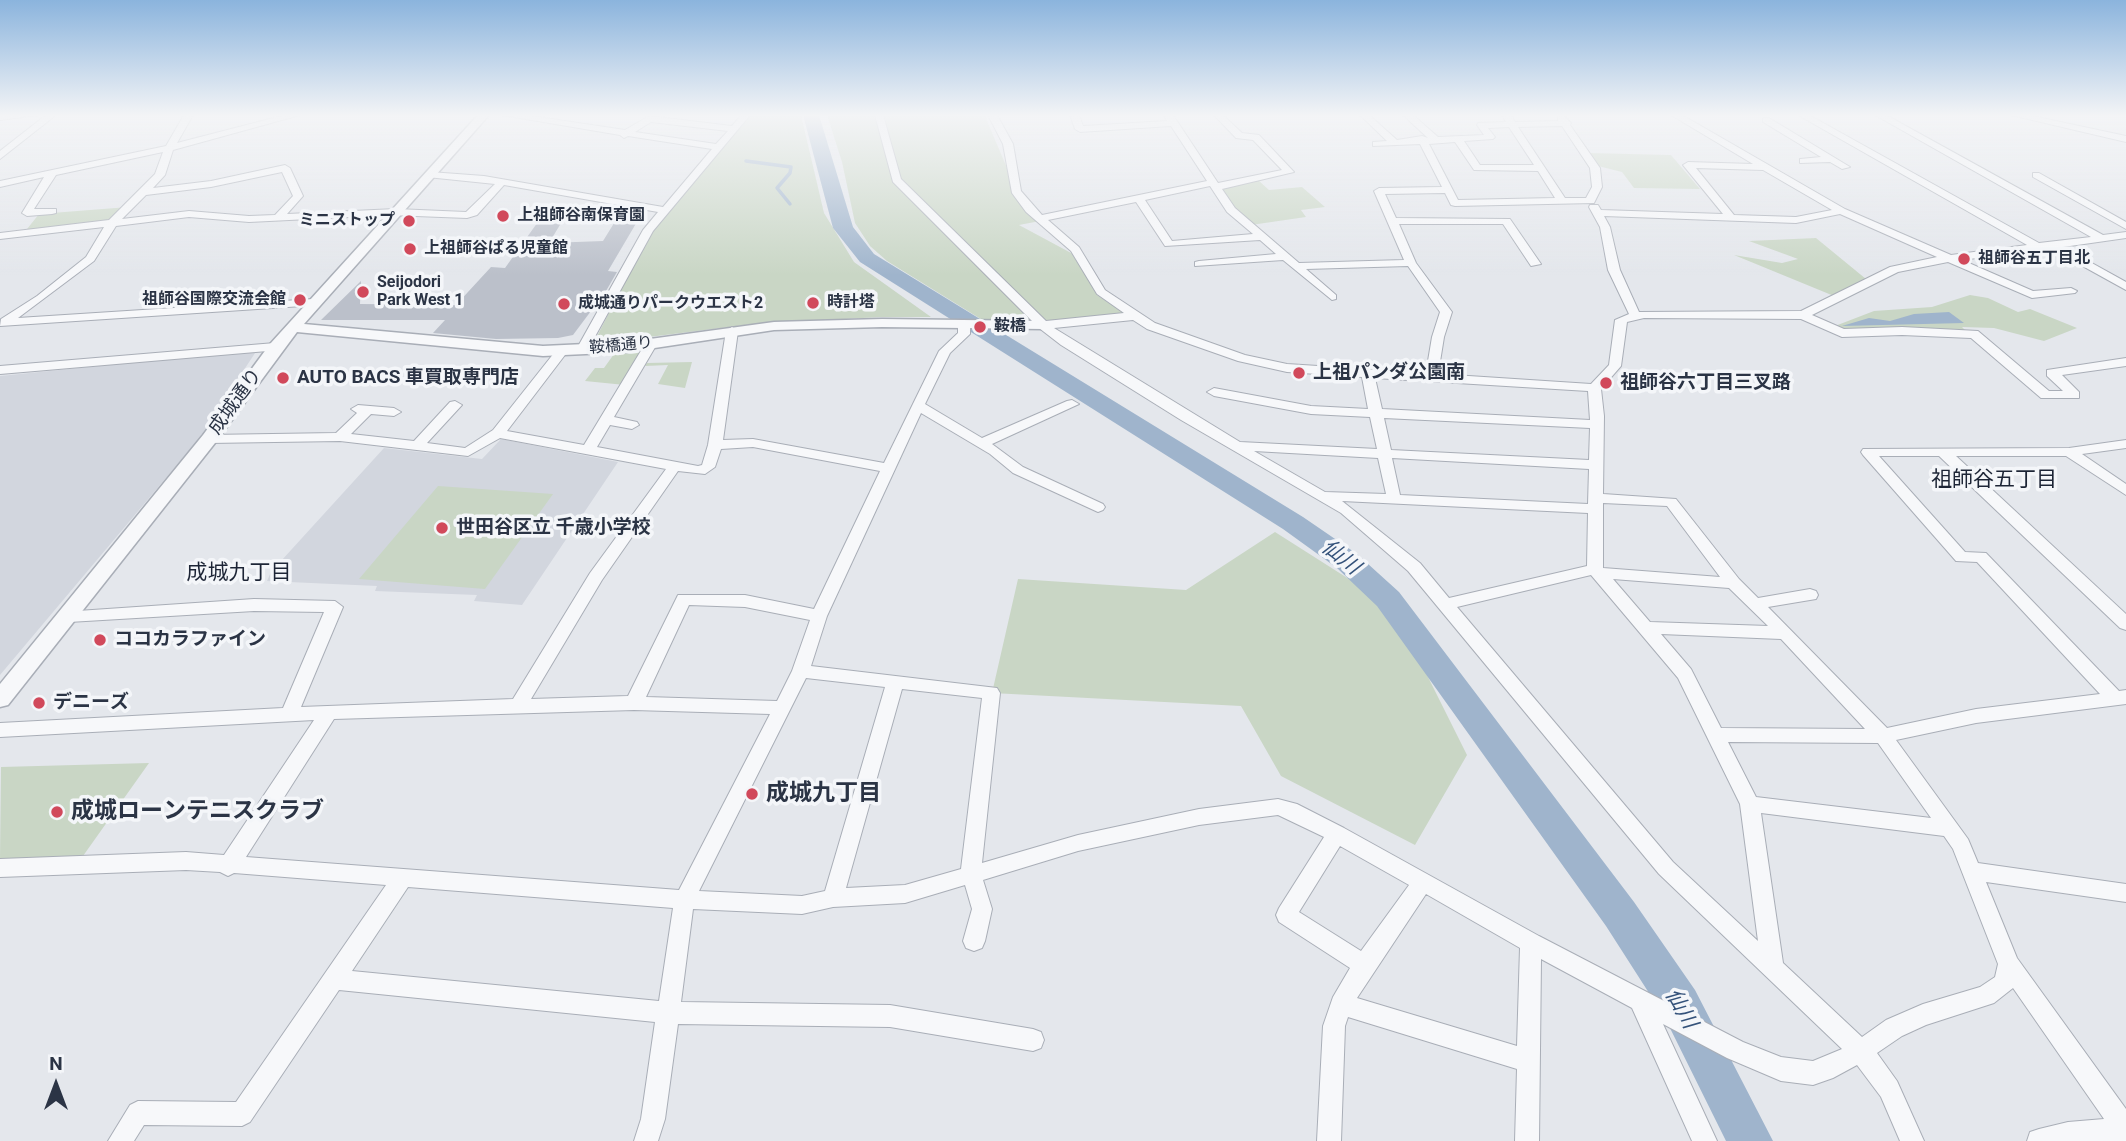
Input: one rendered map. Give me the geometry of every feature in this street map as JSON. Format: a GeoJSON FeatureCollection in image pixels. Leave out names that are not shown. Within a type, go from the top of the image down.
{"type":"FeatureCollection","features":[{"type":"Feature","properties":{"kind":"street"},"geometry":{"type":"LineString","coordinates":[[0,184],[74,168]]}},
{"type":"Feature","properties":{"kind":"street"},"geometry":{"type":"LineString","coordinates":[[1,324],[41,299],[90,259],[112,223],[160,175],[162,168]]}},
{"type":"Feature","properties":{"kind":"street"},"geometry":{"type":"LineString","coordinates":[[143,192],[211,184],[284,168]]}},
{"type":"Feature","properties":{"kind":"street"},"geometry":{"type":"LineString","coordinates":[[278,218],[298,196],[285,168]]}},
{"type":"Feature","properties":{"kind":"street","name":"成城通り"},"geometry":{"type":"LineString","coordinates":[[0,699],[209,439],[275,347],[435,168]]}},
{"type":"Feature","properties":{"kind":"street"},"geometry":{"type":"LineString","coordinates":[[582,350],[648,230],[701,168]]}},
{"type":"Feature","properties":{"kind":"street"},"geometry":{"type":"LineString","coordinates":[[892,168],[895,180],[1043,325],[1065,342],[1186,417],[1323,496],[1364,522],[1392,545],[1446,604],[1667,868],[1861,1051],[1889,1089],[1912,1141]]}},
{"type":"Feature","properties":{"kind":"street"},"geometry":{"type":"LineString","coordinates":[[1012,168],[1016,191],[1030,210],[1075,249],[1101,292],[1133,316],[1182,338],[1242,358],[1309,371],[1594,388]]}},
{"type":"Feature","properties":{"kind":"street"},"geometry":{"type":"LineString","coordinates":[[1202,168],[1231,210],[1332,298]]}},
{"type":"Feature","properties":{"kind":"street"},"geometry":{"type":"LineString","coordinates":[[1042,218],[1289,172],[1285,168]]}},
{"type":"Feature","properties":{"kind":"street"},"geometry":{"type":"LineString","coordinates":[[1436,168],[1455,203],[1590,201]]}},
{"type":"Feature","properties":{"kind":"street"},"geometry":{"type":"LineString","coordinates":[[1540,168],[1562,201]]}},
{"type":"Feature","properties":{"kind":"street"},"geometry":{"type":"LineString","coordinates":[[1590,201],[1597,187],[1595,168]]}},
{"type":"Feature","properties":{"kind":"street"},"geometry":{"type":"LineString","coordinates":[[1691,168],[1731,218]]}},
{"type":"Feature","properties":{"kind":"street"},"geometry":{"type":"LineString","coordinates":[[1769,168],[1841,211],[2032,295],[2071,291]]}},
{"type":"Feature","properties":{"kind":"street"},"geometry":{"type":"LineString","coordinates":[[1897,168],[2036,246]]}},
{"type":"Feature","properties":{"kind":"street"},"geometry":{"type":"LineString","coordinates":[[1979,168],[2107,237],[2126,243]]}},
{"type":"Feature","properties":{"kind":"street"},"geometry":{"type":"LineString","coordinates":[[52,173],[27,213],[52,211]]}},
{"type":"Feature","properties":{"kind":"street"},"geometry":{"type":"LineString","coordinates":[[430,174],[502,182],[666,210]]}},
{"type":"Feature","properties":{"kind":"street"},"geometry":{"type":"LineString","coordinates":[[2036,175],[2126,226]]}},
{"type":"Feature","properties":{"kind":"street"},"geometry":{"type":"LineString","coordinates":[[0,236],[189,214],[278,218],[395,213],[467,215],[474,213],[502,182]]}},
{"type":"Feature","properties":{"kind":"street"},"geometry":{"type":"LineString","coordinates":[[1431,379],[1438,337],[1446,312],[1411,263],[1379,191],[1447,190]]}},
{"type":"Feature","properties":{"kind":"street"},"geometry":{"type":"LineString","coordinates":[[1139,198],[1169,244],[1261,237]]}},
{"type":"Feature","properties":{"kind":"street"},"geometry":{"type":"LineString","coordinates":[[1590,201],[1605,227],[1614,270],[1635,315]]}},
{"type":"Feature","properties":{"kind":"street"},"geometry":{"type":"LineString","coordinates":[[1599,213],[1796,220],[1841,211]]}},
{"type":"Feature","properties":{"kind":"street"},"geometry":{"type":"LineString","coordinates":[[1392,221],[1506,220],[1535,264]]}},
{"type":"Feature","properties":{"kind":"street"},"geometry":{"type":"LineString","coordinates":[[1804,315],[1894,269],[1951,258],[2126,235]]}},
{"type":"Feature","properties":{"kind":"street"},"geometry":{"type":"LineString","coordinates":[[2050,244],[2126,287]]}},
{"type":"Feature","properties":{"kind":"street"},"geometry":{"type":"LineString","coordinates":[[1199,264],[1285,257]]}},
{"type":"Feature","properties":{"kind":"street"},"geometry":{"type":"LineString","coordinates":[[1298,266],[1411,263]]}},
{"type":"Feature","properties":{"kind":"street"},"geometry":{"type":"LineString","coordinates":[[1,324],[314,303]]}},
{"type":"Feature","properties":{"kind":"street"},"geometry":{"type":"LineString","coordinates":[[1773,969],[1750,804],[1685,674],[1597,571],[1594,503],[1597,424],[1594,388],[1615,366],[1621,320],[1635,315],[1804,315],[1842,333],[1902,331],[1974,334],[2046,395],[2074,395],[2052,373],[2126,362]]}},
{"type":"Feature","properties":{"kind":"street"},"geometry":{"type":"LineString","coordinates":[[998,324],[1043,325],[1133,316]]}},
{"type":"Feature","properties":{"kind":"street","name":"鞍橋通り"},"geometry":{"type":"LineString","coordinates":[[293,327],[509,350],[562,351],[651,344],[732,331],[829,324],[957,328],[998,324]]}},
{"type":"Feature","properties":{"kind":"street"},"geometry":{"type":"LineString","coordinates":[[646,1141],[653,1119],[686,900],[800,671],[819,616],[957,328]]}},
{"type":"Feature","properties":{"kind":"street"},"geometry":{"type":"LineString","coordinates":[[498,433],[700,471],[708,467],[715,445],[732,331]]}},
{"type":"Feature","properties":{"kind":"street"},"geometry":{"type":"LineString","coordinates":[[588,450],[651,344]]}},
{"type":"Feature","properties":{"kind":"street"},"geometry":{"type":"LineString","coordinates":[[0,370],[275,347]]}},
{"type":"Feature","properties":{"kind":"street"},"geometry":{"type":"LineString","coordinates":[[209,439],[340,437],[468,452],[498,433],[562,351]]}},
{"type":"Feature","properties":{"kind":"street"},"geometry":{"type":"LineString","coordinates":[[1368,375],[1394,499]]}},
{"type":"Feature","properties":{"kind":"street"},"geometry":{"type":"LineString","coordinates":[[1214,392],[1311,410],[1597,424]]}},
{"type":"Feature","properties":{"kind":"street"},"geometry":{"type":"LineString","coordinates":[[982,443],[1072,404]]}},
{"type":"Feature","properties":{"kind":"street"},"geometry":{"type":"LineString","coordinates":[[418,445],[455,405]]}},
{"type":"Feature","properties":{"kind":"street"},"geometry":{"type":"LineString","coordinates":[[918,406],[982,443],[1018,470],[1098,507]]}},
{"type":"Feature","properties":{"kind":"street"},"geometry":{"type":"LineString","coordinates":[[340,437],[362,410],[394,412]]}},
{"type":"Feature","properties":{"kind":"street"},"geometry":{"type":"LineString","coordinates":[[606,420],[632,425]]}},
{"type":"Feature","properties":{"kind":"street"},"geometry":{"type":"LineString","coordinates":[[715,445],[753,443],[888,468]]}},
{"type":"Feature","properties":{"kind":"street"},"geometry":{"type":"LineString","coordinates":[[2121,698],[1981,557],[1961,557],[1868,452],[2069,452],[2126,444]]}},
{"type":"Feature","properties":{"kind":"street"},"geometry":{"type":"LineString","coordinates":[[1240,446],[1596,465]]}},
{"type":"Feature","properties":{"kind":"street"},"geometry":{"type":"LineString","coordinates":[[1942,452],[2126,624]]}},
{"type":"Feature","properties":{"kind":"street"},"geometry":{"type":"LineString","coordinates":[[2069,452],[2126,491]]}},
{"type":"Feature","properties":{"kind":"street"},"geometry":{"type":"LineString","coordinates":[[518,706],[596,577],[675,466]]}},
{"type":"Feature","properties":{"kind":"street"},"geometry":{"type":"LineString","coordinates":[[1323,496],[1594,503],[1671,502],[1733,583],[1785,633],[1883,736],[1950,829],[1974,871],[2010,964],[2126,1129]]}},
{"type":"Feature","properties":{"kind":"street"},"geometry":{"type":"LineString","coordinates":[[1446,604],[1597,571],[1733,583]]}},
{"type":"Feature","properties":{"kind":"street"},"geometry":{"type":"LineString","coordinates":[[1755,604],[1810,595]]}},
{"type":"Feature","properties":{"kind":"street"},"geometry":{"type":"LineString","coordinates":[[634,703],[684,599],[745,601],[819,616]]}},
{"type":"Feature","properties":{"kind":"street"},"geometry":{"type":"LineString","coordinates":[[69,616],[254,605],[335,607],[289,714]]}},
{"type":"Feature","properties":{"kind":"street"},"geometry":{"type":"LineString","coordinates":[[1647,628],[1785,633]]}},
{"type":"Feature","properties":{"kind":"street"},"geometry":{"type":"LineString","coordinates":[[800,671],[992,693],[971,872],[982,909],[974,941]]}},
{"type":"Feature","properties":{"kind":"street"},"geometry":{"type":"LineString","coordinates":[[833,898],[895,682]]}},
{"type":"Feature","properties":{"kind":"street"},"geometry":{"type":"LineString","coordinates":[[1716,735],[1883,736],[1976,716],[2121,698]]}},
{"type":"Feature","properties":{"kind":"street"},"geometry":{"type":"LineString","coordinates":[[0,730],[328,712],[518,706],[634,703],[780,708]]}},
{"type":"Feature","properties":{"kind":"street"},"geometry":{"type":"LineString","coordinates":[[228,867],[328,712]]}},
{"type":"Feature","properties":{"kind":"street"},"geometry":{"type":"LineString","coordinates":[[1750,804],[1950,829]]}},
{"type":"Feature","properties":{"kind":"street"},"geometry":{"type":"LineString","coordinates":[[0,868],[186,861],[228,867],[686,900],[802,905],[833,898],[905,894],[971,872],[1079,843],[1262,807],[1290,810],[1531,943],[1726,1045],[1756,1060],[1799,1073],[1825,1070],[1861,1051],[1894,1028],[1923,1015],[1986,996],[2004,983],[2010,964]]}},
{"type":"Feature","properties":{"kind":"street"},"geometry":{"type":"LineString","coordinates":[[1337,834],[1286,915],[1364,965]]}},
{"type":"Feature","properties":{"kind":"street"},"geometry":{"type":"LineString","coordinates":[[1974,871],[2126,893]]}},
{"type":"Feature","properties":{"kind":"street"},"geometry":{"type":"LineString","coordinates":[[120,1141],[138,1113],[242,1114],[403,878]]}},
{"type":"Feature","properties":{"kind":"street"},"geometry":{"type":"LineString","coordinates":[[1334,1139],[1334,1026],[1341,1004],[1364,965],[1422,883]]}},
{"type":"Feature","properties":{"kind":"street"},"geometry":{"type":"LineString","coordinates":[[1527,1141],[1531,943]]}},
{"type":"Feature","properties":{"kind":"street"},"geometry":{"type":"LineString","coordinates":[[334,979],[668,1013],[890,1016],[1033,1040]]}},
{"type":"Feature","properties":{"kind":"street"},"geometry":{"type":"LineString","coordinates":[[1341,1004],[1529,1060]]}},
{"type":"Feature","properties":{"kind":"street"},"geometry":{"type":"LineString","coordinates":[[1647,1004],[1705,1141]]}},
{"type":"Feature","properties":{"kind":"street"},"geometry":{"type":"LineString","coordinates":[[2039,1141],[2067,1134],[2126,1129]]}},
{"type":"Feature","properties":{"kind":"shaded area"},"geometry":{"type":"Polygon","coordinates":[[[257,350],[198,440],[0,675],[0,376],[257,350]]]}},
{"type":"Feature","properties":{"kind":"shaded area","name":"世田谷区立 千歳小学校"},"geometry":{"type":"Polygon","coordinates":[[[501,439],[618,462],[522,605],[474,601],[477,595],[375,591],[377,586],[267,581],[271,572],[384,448],[482,459],[501,439]]]}},
{"type":"Feature","properties":{"kind":"green space"},"geometry":{"type":"Polygon","coordinates":[[[705,168],[813,168],[824,213],[854,262],[931,317],[753,324],[593,344],[651,231],[705,168]]]}},
{"type":"Feature","properties":{"kind":"green space"},"geometry":{"type":"Polygon","coordinates":[[[843,168],[1007,168],[1012,194],[1040,221],[1019,225],[1073,254],[1097,295],[1124,313],[1064,321],[984,321],[887,261],[870,246],[855,223],[843,168]]]}},
{"type":"Feature","properties":{"kind":"green space"},"geometry":{"type":"Polygon","coordinates":[[[1607,168],[1682,168],[1700,189],[1634,188],[1622,172],[1607,168]]]}},
{"type":"Feature","properties":{"kind":"green space"},"geometry":{"type":"Polygon","coordinates":[[[1258,180],[1269,190],[1302,187],[1325,207],[1301,210],[1306,217],[1251,225],[1233,209],[1220,188],[1258,180]]]}},
{"type":"Feature","properties":{"kind":"green space"},"geometry":{"type":"Polygon","coordinates":[[[128,207],[114,222],[23,234],[39,214],[128,207]]]}},
{"type":"Feature","properties":{"kind":"green space"},"geometry":{"type":"Polygon","coordinates":[[[1816,238],[1866,279],[1834,296],[1734,255],[1782,263],[1798,259],[1749,241],[1816,238]]]}},
{"type":"Feature","properties":{"kind":"green space"},"geometry":{"type":"Polygon","coordinates":[[[1970,295],[1988,298],[2018,312],[2030,309],[2077,328],[2044,341],[1994,328],[1962,327],[1967,332],[1842,329],[1835,326],[1874,311],[1932,307],[1970,295]]]}},
{"type":"Feature","properties":{"kind":"green space"},"geometry":{"type":"Polygon","coordinates":[[[646,351],[625,385],[585,381],[595,368],[604,368],[614,354],[646,351]]]}},
{"type":"Feature","properties":{"kind":"green space"},"geometry":{"type":"Polygon","coordinates":[[[692,362],[685,388],[658,384],[668,365],[645,366],[647,363],[692,362]]]}},
{"type":"Feature","properties":{"kind":"green space"},"geometry":{"type":"Polygon","coordinates":[[[438,486],[553,494],[485,589],[359,579],[438,486]]]}},
{"type":"Feature","properties":{"kind":"green space"},"geometry":{"type":"Polygon","coordinates":[[[1275,532],[1393,607],[1467,755],[1415,845],[1281,776],[1241,706],[992,693],[1018,579],[1186,590],[1275,532]]]}},
{"type":"Feature","properties":{"kind":"green space","name":"成城ローンテニスクラブ"},"geometry":{"type":"Polygon","coordinates":[[[149,763],[83,856],[0,859],[1,767],[149,763]]]}},
{"type":"Feature","properties":{"kind":"water"},"geometry":{"type":"Polygon","coordinates":[[[1949,312],[1964,323],[1842,326],[1869,318],[1890,321],[1914,314],[1949,312]]]}},
{"type":"Feature","properties":{"kind":"building"},"geometry":{"type":"Polygon","coordinates":[[[550,205],[572,205],[549,243],[603,241],[619,215],[641,215],[608,271],[617,272],[573,335],[558,338],[496,339],[433,333],[445,320],[321,320],[361,281],[360,304],[456,305],[491,267],[505,268],[550,205]]]}},
{"type":"Feature","properties":{"kind":"waterway"},"geometry":{"type":"LineString","coordinates":[[790,204],[777,188],[791,168]]}},
{"type":"Feature","properties":{"kind":"waterway","name":"仙川"},"geometry":{"type":"LineString","coordinates":[[826,168],[843,228],[867,258],[1293,523],[1347,561],[1388,599],[1620,914],[1680,1004],[1750,1141]]}},
{"type":"Feature","properties":{"kind":"place","name":"上祖師谷南保育園"},"geometry":{"type":"Point","coordinates":[503,216]}},
{"type":"Feature","properties":{"kind":"place","name":"ミニストップ"},"geometry":{"type":"Point","coordinates":[409,221]}},
{"type":"Feature","properties":{"kind":"place","name":"上祖師谷ぱる児童館"},"geometry":{"type":"Point","coordinates":[410,249]}},
{"type":"Feature","properties":{"kind":"place","name":"祖師谷五丁目北"},"geometry":{"type":"Point","coordinates":[1964,259]}},
{"type":"Feature","properties":{"kind":"place","name":"Seijodori Park West 1"},"geometry":{"type":"Point","coordinates":[363,292]}},
{"type":"Feature","properties":{"kind":"place","name":"祖師谷国際交流会館"},"geometry":{"type":"Point","coordinates":[300,300]}},
{"type":"Feature","properties":{"kind":"place","name":"時計塔"},"geometry":{"type":"Point","coordinates":[813,303]}},
{"type":"Feature","properties":{"kind":"place","name":"成城通りパークウエスト2"},"geometry":{"type":"Point","coordinates":[564,304]}},
{"type":"Feature","properties":{"kind":"place","name":"鞍橋"},"geometry":{"type":"Point","coordinates":[980,327]}},
{"type":"Feature","properties":{"kind":"place","name":"上祖パンダ公園南"},"geometry":{"type":"Point","coordinates":[1299,373]}},
{"type":"Feature","properties":{"kind":"place","name":"AUTO BACS 車買取専門店"},"geometry":{"type":"Point","coordinates":[283,378]}},
{"type":"Feature","properties":{"kind":"place","name":"祖師谷六丁目三叉路"},"geometry":{"type":"Point","coordinates":[1606,383]}},
{"type":"Feature","properties":{"kind":"place","name":"世田谷区立 千歳小学校"},"geometry":{"type":"Point","coordinates":[442,528]}},
{"type":"Feature","properties":{"kind":"place","name":"ココカラファイン"},"geometry":{"type":"Point","coordinates":[100,640]}},
{"type":"Feature","properties":{"kind":"place","name":"デニーズ"},"geometry":{"type":"Point","coordinates":[39,703]}},
{"type":"Feature","properties":{"kind":"place","name":"成城九丁目"},"geometry":{"type":"Point","coordinates":[752,794]}},
{"type":"Feature","properties":{"kind":"place","name":"成城ローンテニスクラブ"},"geometry":{"type":"Point","coordinates":[57,812]}},
{"type":"Feature","properties":{"kind":"district","name":"祖師谷五丁目"},"geometry":{"type":"Point","coordinates":[1994,481]}},
{"type":"Feature","properties":{"kind":"district","name":"成城九丁目"},"geometry":{"type":"Point","coordinates":[239,574]}}]}
